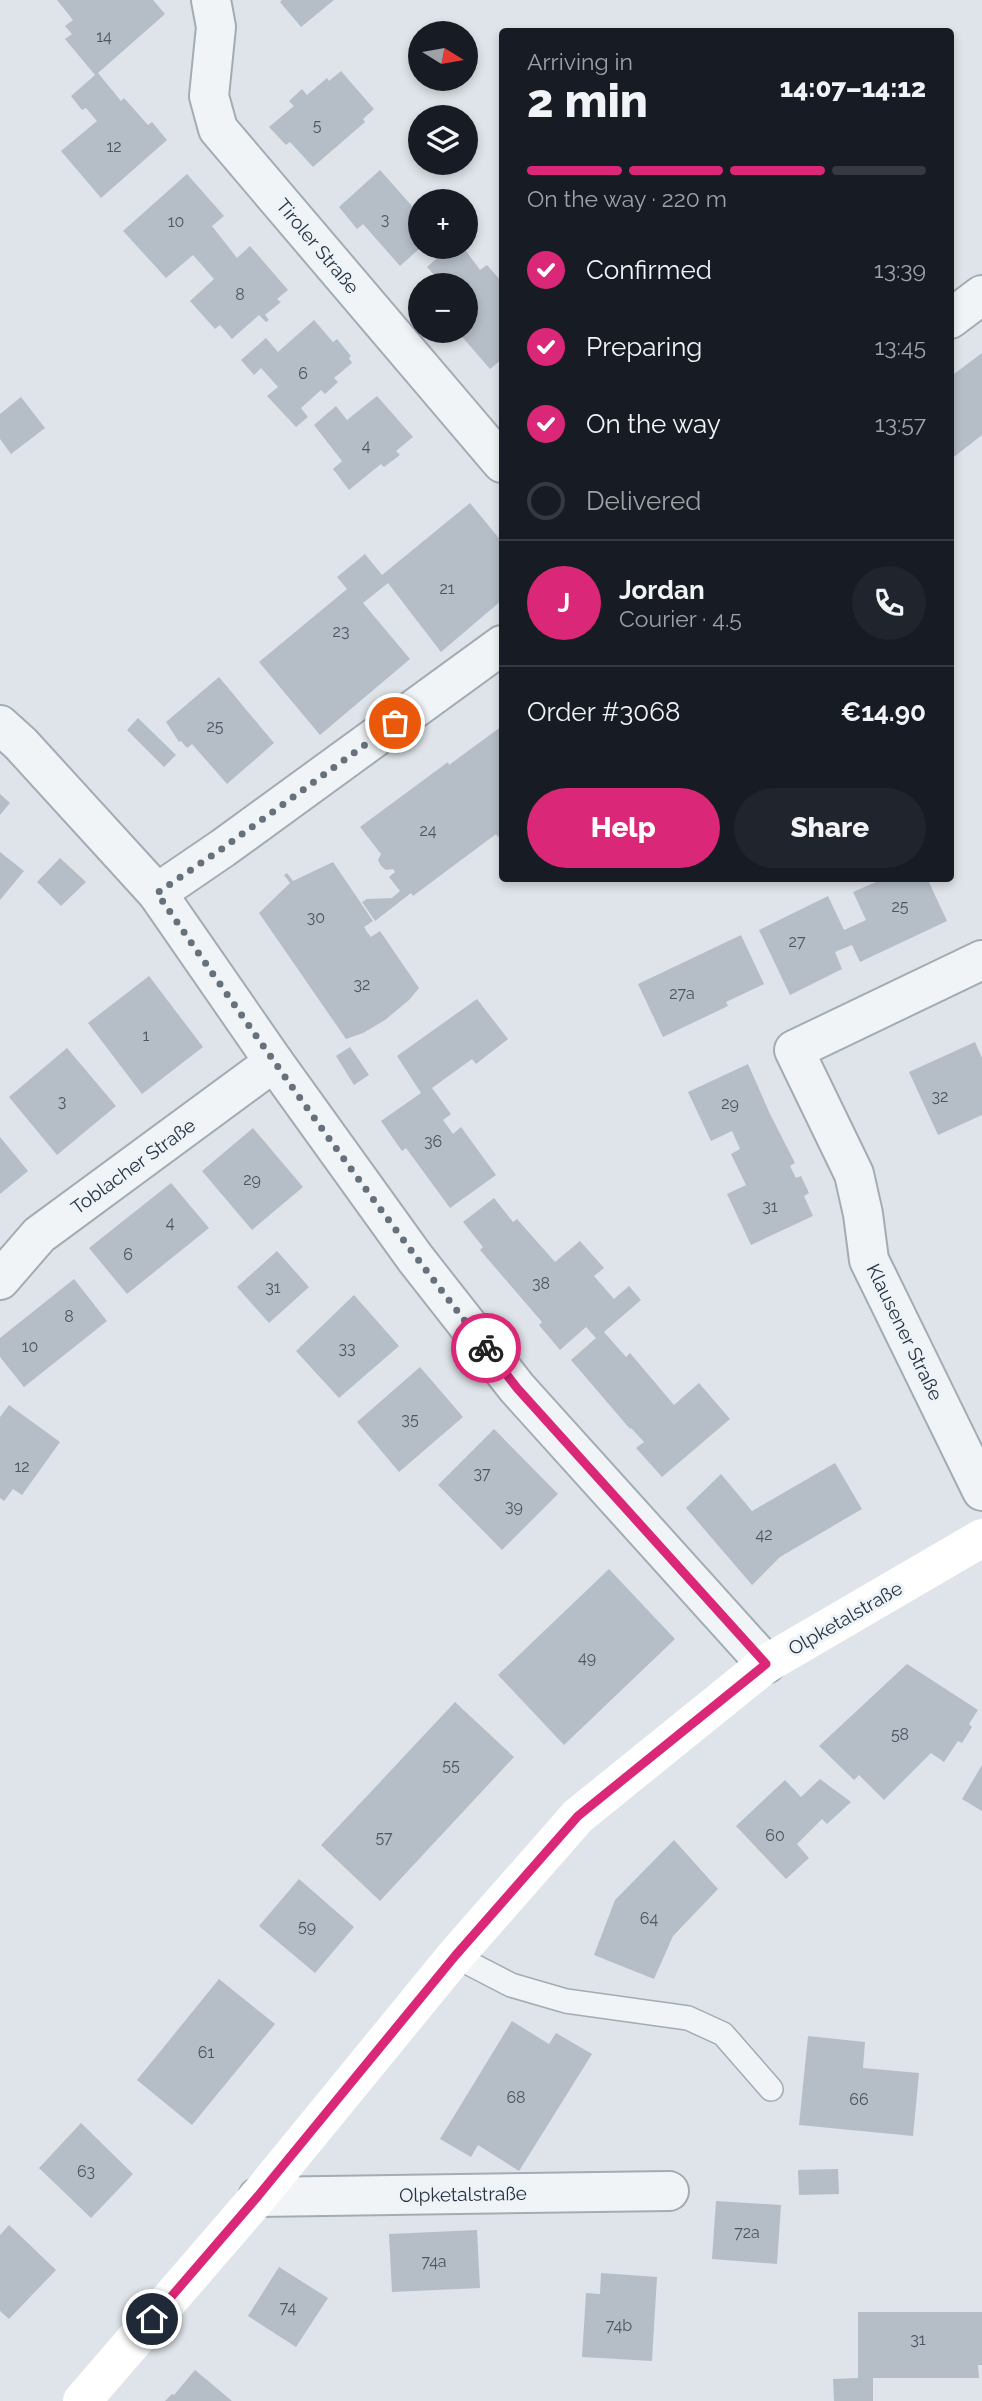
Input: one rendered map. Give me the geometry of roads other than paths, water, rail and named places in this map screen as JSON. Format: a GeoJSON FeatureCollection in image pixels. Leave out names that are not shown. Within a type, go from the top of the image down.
{"type":"FeatureCollection","features":[{"type":"Feature","properties":{"kind":"street","name":"Tiroler Straße"},"geometry":{"type":"LineString","coordinates":[[211,0],[216,27],[209,96],[218,129],[499,459]]}},
{"type":"Feature","properties":{"kind":"street"},"geometry":{"type":"LineString","coordinates":[[954,315],[982,295]]}},
{"type":"Feature","properties":{"kind":"street"},"geometry":{"type":"LineString","coordinates":[[157,893],[499,647]]}},
{"type":"Feature","properties":{"kind":"street"},"geometry":{"type":"LineString","coordinates":[[0,725],[22,744],[157,893],[415,1258],[517,1388],[766,1664]]}},
{"type":"Feature","properties":{"kind":"street","name":"Klausener Straße"},"geometry":{"type":"LineString","coordinates":[[982,960],[794,1050],[854,1174],[869,1260],[982,1491]]}},
{"type":"Feature","properties":{"kind":"street","name":"Toblacher Straße"},"geometry":{"type":"LineString","coordinates":[[0,1280],[39,1235],[274,1062]]}},
{"type":"Feature","properties":{"kind":"street","name":"Olpketalstraße"},"geometry":{"type":"LineString","coordinates":[[82,2401],[258,2196],[455,1956],[578,1816],[766,1664],[981,1540]]}},
{"type":"Feature","properties":{"kind":"street","name":"Olpketalstraße"},"geometry":{"type":"LineString","coordinates":[[258,2196],[669,2191]]}},
{"type":"Feature","properties":{"kind":"lane"},"geometry":{"type":"LineString","coordinates":[[455,1956],[511,1985],[566,2001],[688,2018],[723,2034],[771,2089]]}}]}
